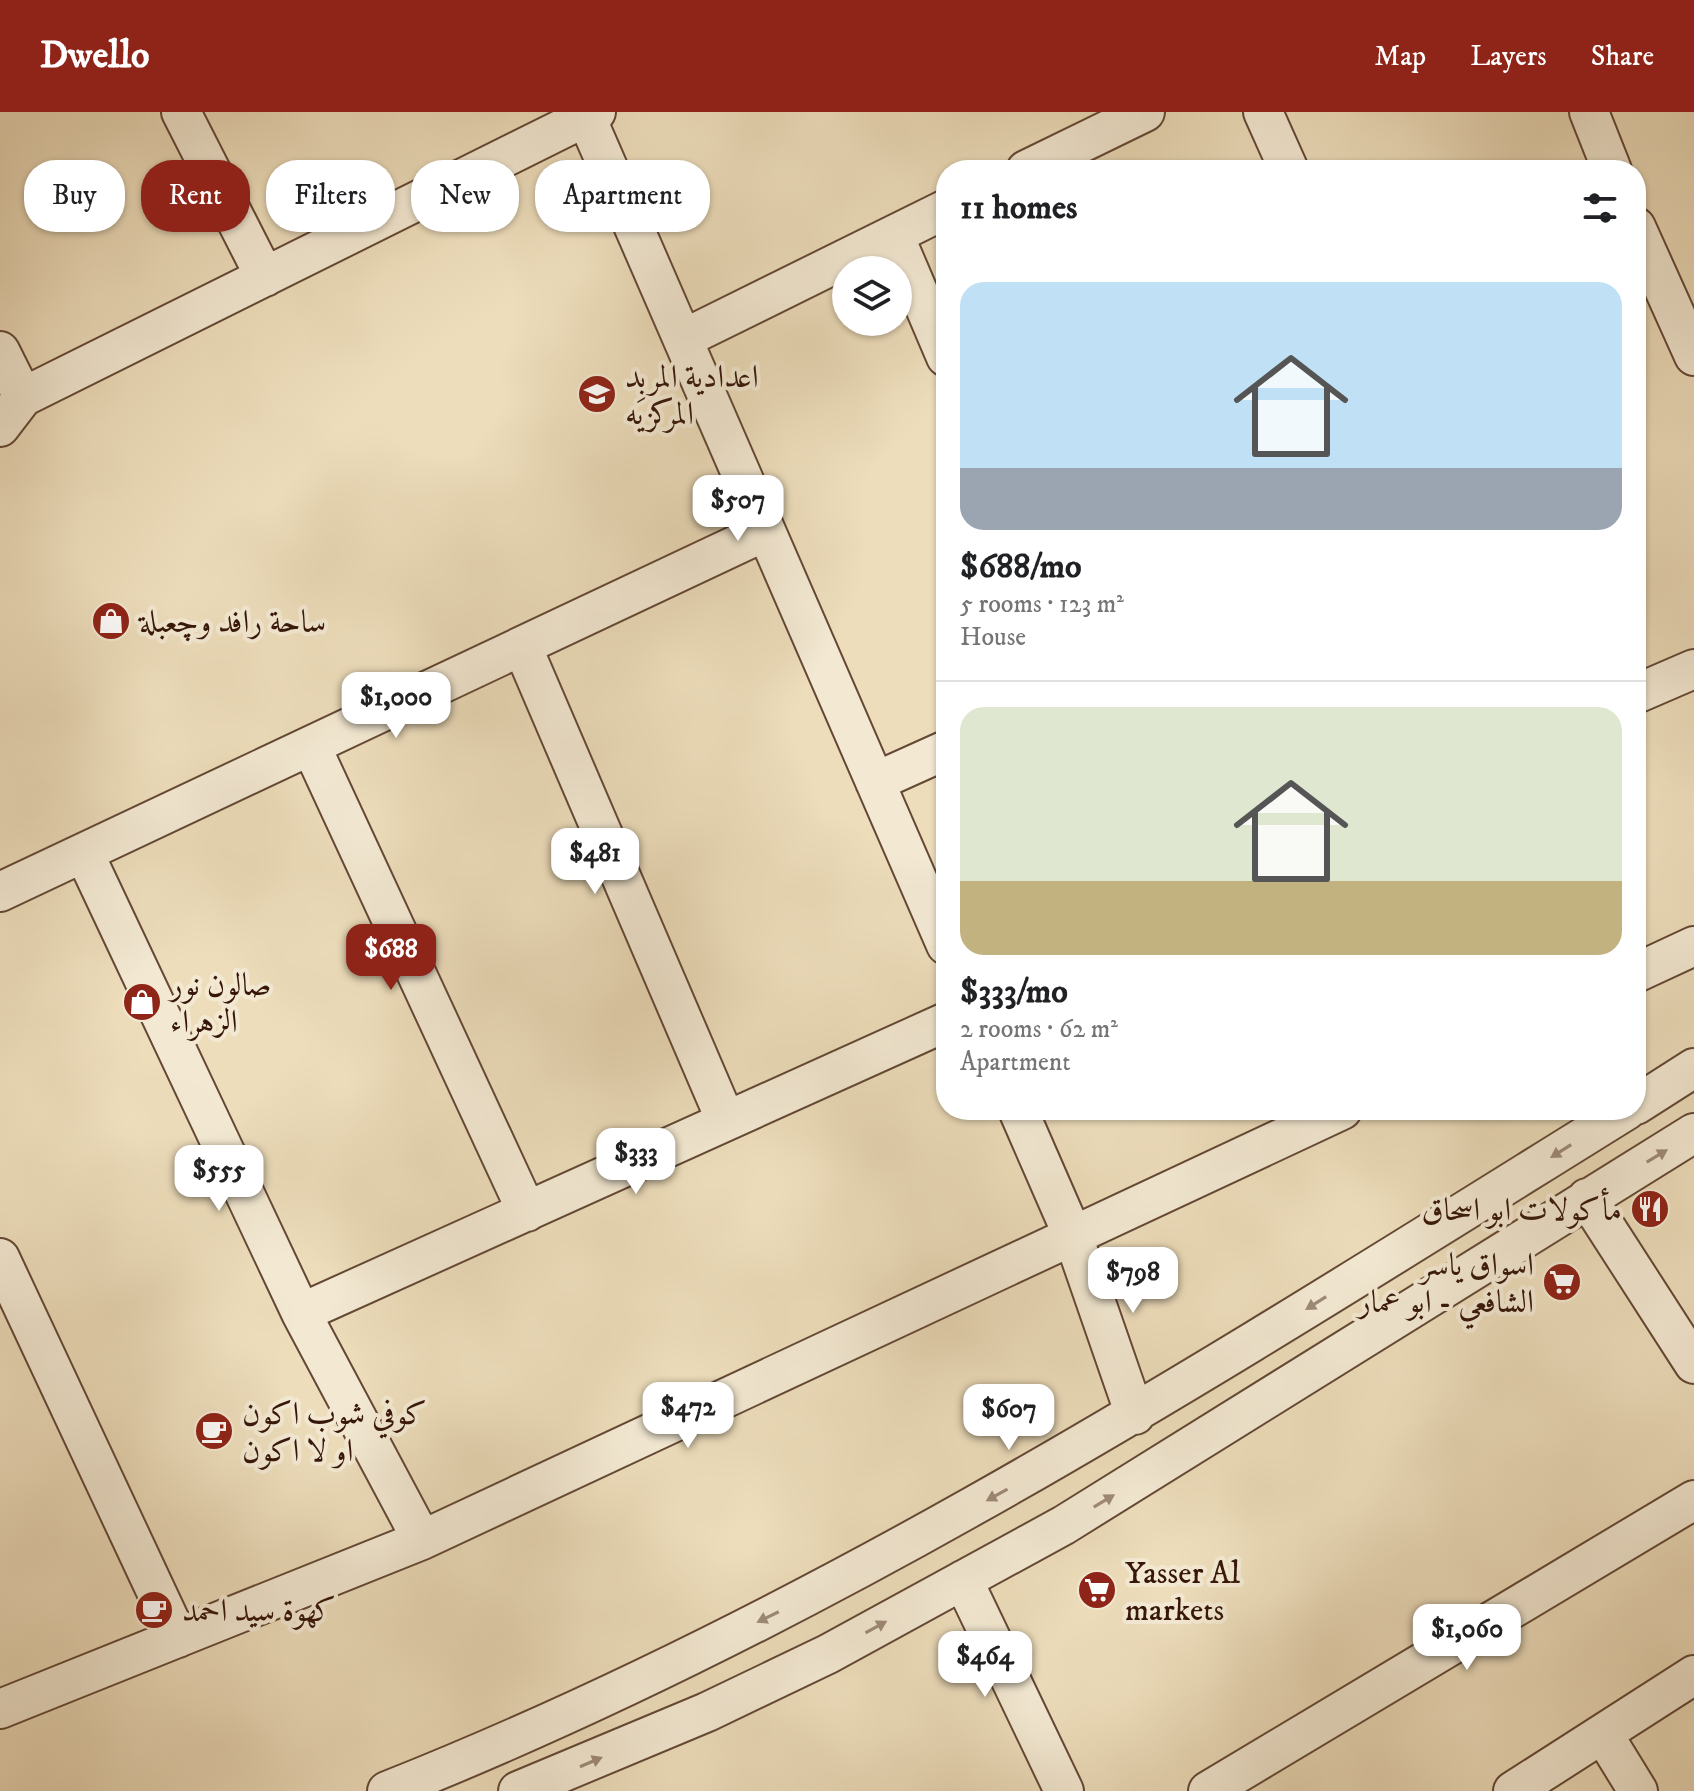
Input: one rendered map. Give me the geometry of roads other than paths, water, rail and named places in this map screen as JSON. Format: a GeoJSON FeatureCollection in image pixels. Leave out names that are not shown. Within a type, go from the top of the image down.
{"type":"FeatureCollection","features":[{"type":"Feature","properties":{"kind":"street"},"geometry":{"type":"LineString","coordinates":[[181,112],[265,277]]}},
{"type":"Feature","properties":{"kind":"street"},"geometry":{"type":"LineString","coordinates":[[1049,160],[1145,112]]}},
{"type":"Feature","properties":{"kind":"street"},"geometry":{"type":"LineString","coordinates":[[1263,112],[1285,160]]}},
{"type":"Feature","properties":{"kind":"street"},"geometry":{"type":"LineString","coordinates":[[1589,112],[1608,160]]}},
{"type":"Feature","properties":{"kind":"street"},"geometry":{"type":"LineString","coordinates":[[0,427],[23,397],[591,114],[683,339],[936,922]]}},
{"type":"Feature","properties":{"kind":"street"},"geometry":{"type":"LineString","coordinates":[[683,339],[936,214]]}},
{"type":"Feature","properties":{"kind":"street"},"geometry":{"type":"LineString","coordinates":[[894,235],[936,334]]}},
{"type":"Feature","properties":{"kind":"street"},"geometry":{"type":"LineString","coordinates":[[1646,243],[1681,300],[1694,356]]}},
{"type":"Feature","properties":{"kind":"street"},"geometry":{"type":"LineString","coordinates":[[0,351],[23,397]]}},
{"type":"Feature","properties":{"kind":"street"},"geometry":{"type":"LineString","coordinates":[[0,892],[766,531]]}},
{"type":"Feature","properties":{"kind":"street"},"geometry":{"type":"LineString","coordinates":[[522,646],[726,1121]]}},
{"type":"Feature","properties":{"kind":"street"},"geometry":{"type":"LineString","coordinates":[[1646,690],[1694,669]]}},
{"type":"Feature","properties":{"kind":"street"},"geometry":{"type":"LineString","coordinates":[[311,746],[527,1212]]}},
{"type":"Feature","properties":{"kind":"street"},"geometry":{"type":"LineString","coordinates":[[875,782],[936,755]]}},
{"type":"Feature","properties":{"kind":"street"},"geometry":{"type":"LineString","coordinates":[[84,853],[301,1313],[422,1540]]}},
{"type":"Feature","properties":{"kind":"street"},"geometry":{"type":"LineString","coordinates":[[1646,968],[1694,946]]}},
{"type":"Feature","properties":{"kind":"street"},"geometry":{"type":"LineString","coordinates":[[301,1313],[936,1026]]}},
{"type":"Feature","properties":{"kind":"street"},"geometry":{"type":"LineString","coordinates":[[1646,1099],[1694,1068]]}},
{"type":"Feature","properties":{"kind":"street"},"geometry":{"type":"LineString","coordinates":[[1022,1120],[1073,1236],[1135,1415]]}},
{"type":"Feature","properties":{"kind":"street"},"geometry":{"type":"LineString","coordinates":[[0,1709],[422,1540],[1073,1236],[1273,1124],[1293,1120]]}},
{"type":"Feature","properties":{"kind":"street"},"geometry":{"type":"LineString","coordinates":[[387,1791],[548,1722],[787,1607],[982,1503],[1135,1415],[1611,1120]]}},
{"type":"Feature","properties":{"kind":"street"},"geometry":{"type":"LineString","coordinates":[[518,1791],[707,1712],[828,1654],[1103,1502],[1694,1133]]}},
{"type":"Feature","properties":{"kind":"street"},"geometry":{"type":"LineString","coordinates":[[1587,1198],[1694,1364]]}},
{"type":"Feature","properties":{"kind":"street"},"geometry":{"type":"LineString","coordinates":[[1472,1206],[1513,1244]]}},
{"type":"Feature","properties":{"kind":"street"},"geometry":{"type":"LineString","coordinates":[[0,1258],[178,1638]]}},
{"type":"Feature","properties":{"kind":"street"},"geometry":{"type":"LineString","coordinates":[[1208,1791],[1694,1500]]}},
{"type":"Feature","properties":{"kind":"street"},"geometry":{"type":"LineString","coordinates":[[963,1580],[1064,1791]]}},
{"type":"Feature","properties":{"kind":"street"},"geometry":{"type":"LineString","coordinates":[[1513,1791],[1694,1675]]}},
{"type":"Feature","properties":{"kind":"street"},"geometry":{"type":"LineString","coordinates":[[1603,1734],[1638,1791]]}},
{"type":"Feature","properties":{"kind":"place","name":"اعدادية المربِد المركزيه"},"geometry":{"type":"Point","coordinates":[597,394]}},
{"type":"Feature","properties":{"kind":"place","name":"ساحة رافد وچعبلة"},"geometry":{"type":"Point","coordinates":[111,621]}},
{"type":"Feature","properties":{"kind":"place","name":"صالون نور الزهراء"},"geometry":{"type":"Point","coordinates":[142,1002]}},
{"type":"Feature","properties":{"kind":"place","name":"مأكولات ابو اسحاق"},"geometry":{"type":"Point","coordinates":[1650,1209]}},
{"type":"Feature","properties":{"kind":"place","name":"اسواق ياسر الشافعي - ابو عمار"},"geometry":{"type":"Point","coordinates":[1562,1282]}},
{"type":"Feature","properties":{"kind":"place","name":"كوفي شوب اكون او لا اكون"},"geometry":{"type":"Point","coordinates":[214,1431]}},
{"type":"Feature","properties":{"kind":"place","name":"Yasser Al markets"},"geometry":{"type":"Point","coordinates":[1097,1590]}},
{"type":"Feature","properties":{"kind":"place","name":"كهوة سيد احمد"},"geometry":{"type":"Point","coordinates":[154,1610]}}]}
